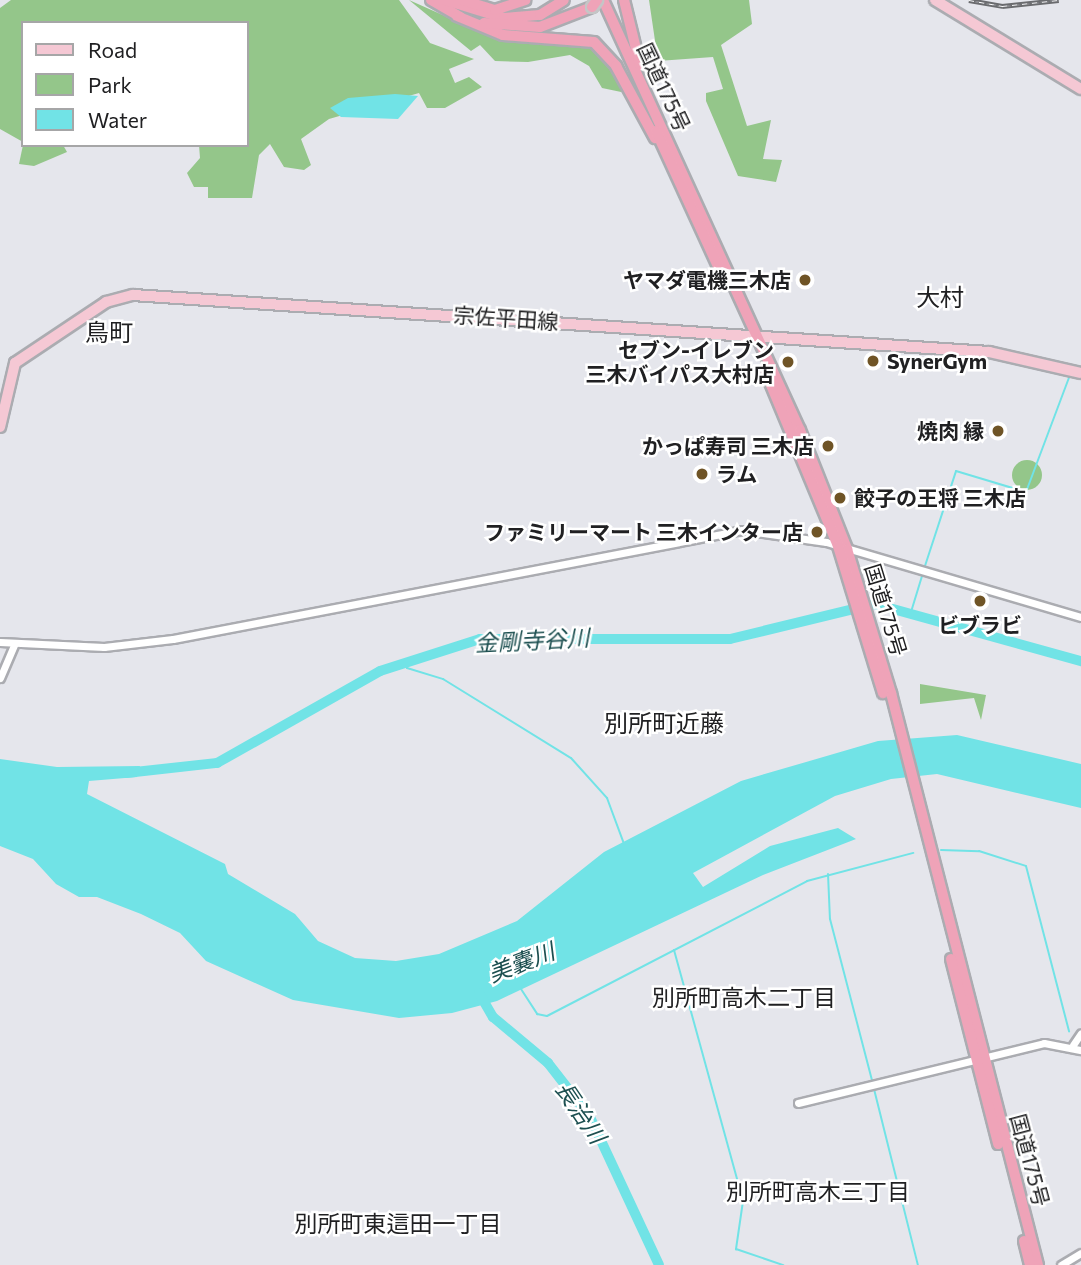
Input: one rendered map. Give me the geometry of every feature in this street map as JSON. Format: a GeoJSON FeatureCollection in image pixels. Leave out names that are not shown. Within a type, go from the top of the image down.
{"type":"FeatureCollection","features":[{"type":"Feature","properties":{"kind":"highway"},"geometry":{"type":"LineString","coordinates":[[432,0],[457,16],[503,34],[576,37],[602,47],[674,166]]}},
{"type":"Feature","properties":{"kind":"highway"},"geometry":{"type":"LineString","coordinates":[[445,0],[503,19],[540,15],[564,0]]}},
{"type":"Feature","properties":{"kind":"highway"},"geometry":{"type":"LineString","coordinates":[[462,0],[495,10],[525,0]]}},
{"type":"Feature","properties":{"kind":"highway","name":"国道175号"},"geometry":{"type":"LineString","coordinates":[[603,0],[650,102],[674,166]]}},
{"type":"Feature","properties":{"kind":"highway"},"geometry":{"type":"LineString","coordinates":[[624,0],[650,102]]}},
{"type":"Feature","properties":{"kind":"highway"},"geometry":{"type":"LineString","coordinates":[[457,16],[528,28],[561,23],[595,2]]}},
{"type":"Feature","properties":{"kind":"highway","name":"国道175号"},"geometry":{"type":"LineString","coordinates":[[595,2],[753,335],[843,548],[897,730],[1030,1265]]}},
{"type":"Feature","properties":{"kind":"highway","name":"国道175号"},"geometry":{"type":"LineString","coordinates":[[980,1058],[1038,1265]]}},
{"type":"Feature","properties":{"kind":"main road"},"geometry":{"type":"LineString","coordinates":[[935,0],[1081,89]]}},
{"type":"Feature","properties":{"kind":"main road","name":"宗佐平田線"},"geometry":{"type":"LineString","coordinates":[[0,427],[15,363],[118,297],[989,352],[1081,373]]}},
{"type":"Feature","properties":{"kind":"street"},"geometry":{"type":"LineString","coordinates":[[0,642],[104,647],[173,639],[742,530],[843,548],[1081,617]]}},
{"type":"Feature","properties":{"kind":"street"},"geometry":{"type":"LineString","coordinates":[[0,678],[15,643]]}},
{"type":"Feature","properties":{"kind":"street"},"geometry":{"type":"LineString","coordinates":[[1073,1045],[1081,1033]]}},
{"type":"Feature","properties":{"kind":"street"},"geometry":{"type":"LineString","coordinates":[[798,1103],[1044,1043],[1073,1045],[1081,1050]]}},
{"type":"Feature","properties":{"kind":"street"},"geometry":{"type":"LineString","coordinates":[[1061,1265],[1081,1253]]}},
{"type":"Feature","properties":{"kind":"green space"},"geometry":{"type":"Polygon","coordinates":[[[11,0],[399,0],[430,43],[474,59],[449,69],[455,83],[469,77],[482,87],[445,108],[427,108],[419,93],[329,119],[301,139],[311,165],[304,170],[284,167],[270,144],[259,155],[252,198],[208,198],[208,187],[194,187],[187,173],[200,158],[199,147],[248,147],[248,21],[21,21],[21,141],[0,129],[0,8],[11,0]]]}},
{"type":"Feature","properties":{"kind":"green space"},"geometry":{"type":"Polygon","coordinates":[[[409,0],[492,37],[595,48],[626,93],[602,88],[589,66],[570,55],[528,62],[495,61],[480,45],[471,51],[409,0]]]}},
{"type":"Feature","properties":{"kind":"green space"},"geometry":{"type":"Polygon","coordinates":[[[649,0],[749,0],[752,24],[721,45],[747,126],[771,120],[763,159],[782,160],[776,182],[738,176],[706,101],[706,93],[723,89],[713,57],[658,61],[649,0]]]}},
{"type":"Feature","properties":{"kind":"green space"},"geometry":{"type":"Polygon","coordinates":[[[23,147],[64,147],[67,152],[34,166],[19,164],[23,147]]]}},
{"type":"Feature","properties":{"kind":"green space"},"geometry":{"type":"Polygon","coordinates":[[[1027,460],[1037,465],[1042,475],[1037,485],[1027,490],[1017,485],[1012,475],[1017,465],[1027,460]]]}},
{"type":"Feature","properties":{"kind":"green space"},"geometry":{"type":"Polygon","coordinates":[[[920,684],[986,695],[981,720],[974,698],[920,704],[920,684]]]}},
{"type":"Feature","properties":{"kind":"water"},"geometry":{"type":"Polygon","coordinates":[[[395,94],[418,96],[398,119],[341,117],[330,108],[348,98],[395,94]]]}},
{"type":"Feature","properties":{"kind":"water","name":"美嚢川"},"geometry":{"type":"Polygon","coordinates":[[[957,735],[1081,764],[1081,808],[937,774],[891,779],[835,796],[693,873],[703,887],[770,846],[838,828],[856,839],[763,875],[497,1001],[452,1013],[399,1018],[293,1000],[206,961],[180,933],[141,914],[97,897],[79,897],[56,884],[33,859],[0,846],[0,759],[57,767],[140,766],[137,777],[89,781],[87,794],[225,864],[228,874],[295,914],[318,941],[355,958],[396,961],[439,954],[517,921],[604,852],[741,781],[878,741],[957,735]]]}},
{"type":"Feature","properties":{"kind":"waterway"},"geometry":{"type":"LineString","coordinates":[[924,569],[956,471],[1026,492],[1070,375]]}},
{"type":"Feature","properties":{"kind":"waterway"},"geometry":{"type":"LineString","coordinates":[[911,612],[922,575]]}},
{"type":"Feature","properties":{"kind":"waterway","name":"金剛寺谷川"},"geometry":{"type":"LineString","coordinates":[[126,773],[217,763],[380,671],[480,639],[730,639],[875,604],[1081,661]]}},
{"type":"Feature","properties":{"kind":"waterway"},"geometry":{"type":"LineString","coordinates":[[407,661],[407,668],[443,679],[571,758],[607,798],[624,844]]}},
{"type":"Feature","properties":{"kind":"waterway"},"geometry":{"type":"LineString","coordinates":[[941,850],[979,851],[1026,866],[1069,1031]]}},
{"type":"Feature","properties":{"kind":"waterway","name":"美嚢川"},"geometry":{"type":"LineString","coordinates":[[521,989],[537,1014],[547,1016],[807,881],[913,853]]}},
{"type":"Feature","properties":{"kind":"waterway"},"geometry":{"type":"LineString","coordinates":[[828,874],[830,919],[873,1084]]}},
{"type":"Feature","properties":{"kind":"waterway"},"geometry":{"type":"LineString","coordinates":[[674,950],[743,1201],[736,1249],[783,1265]]}},
{"type":"Feature","properties":{"kind":"waterway","name":"長治川"},"geometry":{"type":"LineString","coordinates":[[479,993],[493,1017],[548,1063],[590,1117],[659,1265]]}},
{"type":"Feature","properties":{"kind":"waterway"},"geometry":{"type":"LineString","coordinates":[[874,1089],[918,1265]]}},
{"type":"Feature","properties":{"kind":"railway"},"geometry":{"type":"LineString","coordinates":[[969,0],[1002,6],[1059,0]]}},
{"type":"Feature","properties":{"kind":"place","name":"ヤマダ電機三木店"},"geometry":{"type":"Point","coordinates":[805,280]}},
{"type":"Feature","properties":{"kind":"place","name":"SynerGym"},"geometry":{"type":"Point","coordinates":[873,361]}},
{"type":"Feature","properties":{"kind":"place","name":"セブン-イレブン 三木バイパス大村店"},"geometry":{"type":"Point","coordinates":[788,362]}},
{"type":"Feature","properties":{"kind":"place","name":"焼肉 縁"},"geometry":{"type":"Point","coordinates":[998,431]}},
{"type":"Feature","properties":{"kind":"place","name":"かっぱ寿司 三木店"},"geometry":{"type":"Point","coordinates":[828,446]}},
{"type":"Feature","properties":{"kind":"place","name":"ラム"},"geometry":{"type":"Point","coordinates":[702,474]}},
{"type":"Feature","properties":{"kind":"place","name":"餃子の王将 三木店"},"geometry":{"type":"Point","coordinates":[840,498]}},
{"type":"Feature","properties":{"kind":"place","name":"ファミリーマート 三木インター店"},"geometry":{"type":"Point","coordinates":[817,532]}},
{"type":"Feature","properties":{"kind":"place","name":"ビブラビ"},"geometry":{"type":"Point","coordinates":[980,601]}},
{"type":"Feature","properties":{"kind":"district","name":"大村"},"geometry":{"type":"Point","coordinates":[940,297]}},
{"type":"Feature","properties":{"kind":"district","name":"鳥町"},"geometry":{"type":"Point","coordinates":[109,332]}},
{"type":"Feature","properties":{"kind":"district","name":"別所町近藤"},"geometry":{"type":"Point","coordinates":[664,723]}},
{"type":"Feature","properties":{"kind":"district","name":"別所町高木二丁目"},"geometry":{"type":"Point","coordinates":[744,997]}},
{"type":"Feature","properties":{"kind":"district","name":"別所町高木三丁目"},"geometry":{"type":"Point","coordinates":[818,1191]}},
{"type":"Feature","properties":{"kind":"district","name":"別所町東這田一丁目"},"geometry":{"type":"Point","coordinates":[398,1223]}}]}
